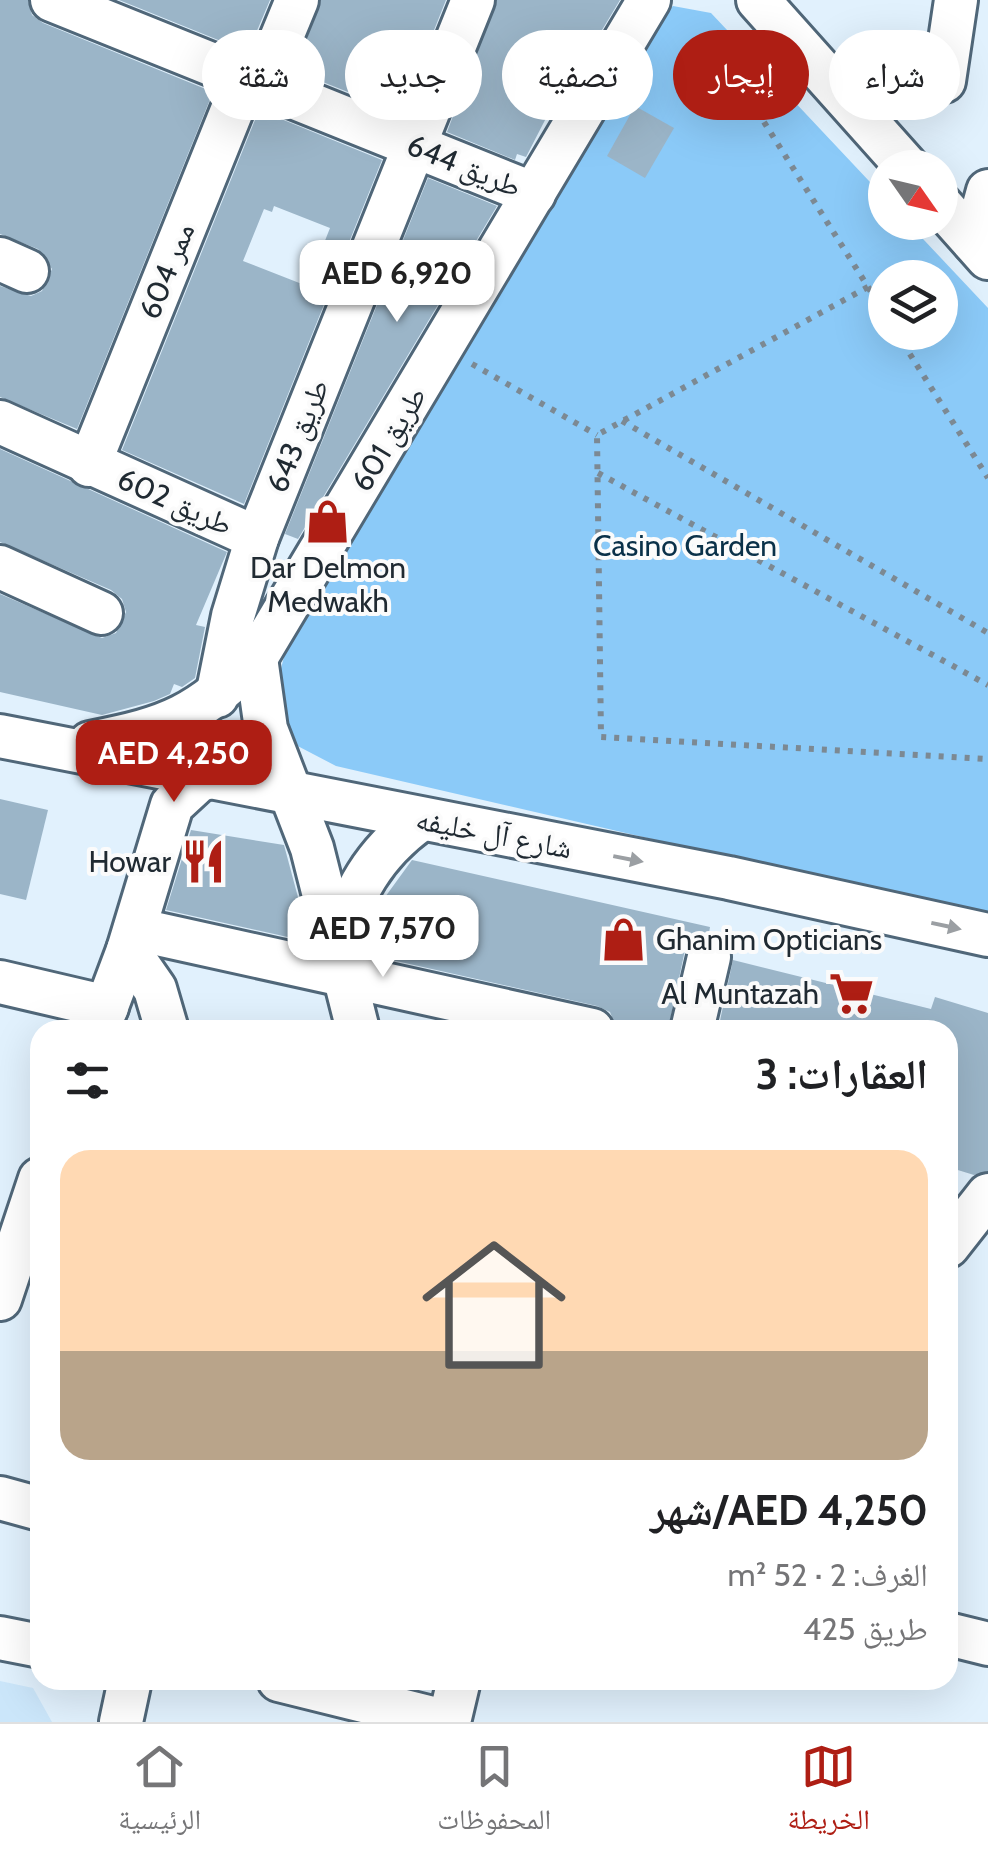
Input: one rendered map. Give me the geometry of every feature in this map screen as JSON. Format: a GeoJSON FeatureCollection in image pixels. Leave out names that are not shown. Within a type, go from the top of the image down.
{"type":"FeatureCollection","features":[{"type":"Feature","properties":{"kind":"street","name":"طريق 644"},"geometry":{"type":"LineString","coordinates":[[52,0],[121,12],[202,54]]}},
{"type":"Feature","properties":{"kind":"street","name":"ممر 604"},"geometry":{"type":"LineString","coordinates":[[281,30],[297,0]]}},
{"type":"Feature","properties":{"kind":"street","name":"طريق 643"},"geometry":{"type":"LineString","coordinates":[[256,538],[473,0]]}},
{"type":"Feature","properties":{"kind":"street"},"geometry":{"type":"LineString","coordinates":[[758,0],[892,150]]}},
{"type":"Feature","properties":{"kind":"street"},"geometry":{"type":"LineString","coordinates":[[952,30],[956,0]]}},
{"type":"Feature","properties":{"kind":"street","name":"طريق 601"},"geometry":{"type":"LineString","coordinates":[[70,747],[140,734],[196,712],[256,658],[534,194],[656,4]]}},
{"type":"Feature","properties":{"kind":"street","name":"طريق 644"},"geometry":{"type":"LineString","coordinates":[[325,110],[534,194]]}},
{"type":"Feature","properties":{"kind":"street","name":"ممر 604"},"geometry":{"type":"LineString","coordinates":[[90,464],[236,120]]}},
{"type":"Feature","properties":{"kind":"street"},"geometry":{"type":"LineString","coordinates":[[981,250],[988,191]]}},
{"type":"Feature","properties":{"kind":"street"},"geometry":{"type":"LineString","coordinates":[[958,224],[981,250]]}},
{"type":"Feature","properties":{"kind":"street","name":"طريق 602"},"geometry":{"type":"LineString","coordinates":[[0,422],[256,538],[233,616],[217,696]]}},
{"type":"Feature","properties":{"kind":"street"},"geometry":{"type":"LineString","coordinates":[[0,567],[100,612]]}},
{"type":"Feature","properties":{"kind":"street"},"geometry":{"type":"LineString","coordinates":[[256,658],[266,729],[292,792],[356,1020]]}},
{"type":"Feature","properties":{"kind":"street","name":"شارع آل خليفه"},"geometry":{"type":"LineString","coordinates":[[0,736],[729,878],[988,935]]}},
{"type":"Feature","properties":{"kind":"street"},"geometry":{"type":"LineString","coordinates":[[0,982],[102,1018],[132,940],[172,805],[198,781],[214,776]]}},
{"type":"Feature","properties":{"kind":"street"},"geometry":{"type":"LineString","coordinates":[[341,962],[358,886],[375,859],[420,820]]}},
{"type":"Feature","properties":{"kind":"street"},"geometry":{"type":"LineString","coordinates":[[132,940],[341,962],[555,1020]]}},
{"type":"Feature","properties":{"kind":"street"},"geometry":{"type":"LineString","coordinates":[[132,940],[164,1020]]}},
{"type":"Feature","properties":{"kind":"street"},"geometry":{"type":"LineString","coordinates":[[694,1020],[709,958]]}},
{"type":"Feature","properties":{"kind":"street"},"geometry":{"type":"LineString","coordinates":[[0,1299],[24,1192]]}},
{"type":"Feature","properties":{"kind":"street"},"geometry":{"type":"LineString","coordinates":[[958,1233],[988,1194]]}},
{"type":"Feature","properties":{"kind":"street"},"geometry":{"type":"LineString","coordinates":[[0,1498],[30,1507]]}},
{"type":"Feature","properties":{"kind":"street"},"geometry":{"type":"LineString","coordinates":[[958,1636],[988,1644]]}},
{"type":"Feature","properties":{"kind":"street"},"geometry":{"type":"LineString","coordinates":[[0,1638],[30,1644]]}},
{"type":"Feature","properties":{"kind":"street"},"geometry":{"type":"LineString","coordinates":[[121,1722],[128,1690]]}},
{"type":"Feature","properties":{"kind":"street"},"geometry":{"type":"LineString","coordinates":[[319,1690],[448,1722],[456,1690]]}},
{"type":"Feature","properties":{"kind":"path"},"geometry":{"type":"LineString","coordinates":[[598,434],[868,287],[764,122]]}},
{"type":"Feature","properties":{"kind":"path"},"geometry":{"type":"LineString","coordinates":[[443,348],[598,434]]}},
{"type":"Feature","properties":{"kind":"path"},"geometry":{"type":"LineString","coordinates":[[907,350],[988,478]]}},
{"type":"Feature","properties":{"kind":"path"},"geometry":{"type":"LineString","coordinates":[[622,421],[988,634]]}},
{"type":"Feature","properties":{"kind":"path"},"geometry":{"type":"LineString","coordinates":[[598,434],[601,737],[988,759]]}},
{"type":"Feature","properties":{"kind":"path"},"geometry":{"type":"LineString","coordinates":[[597,472],[988,685]]}},
{"type":"Feature","properties":{"kind":"shaded area"},"geometry":{"type":"Polygon","coordinates":[[[0,1681],[34,1690],[52,1722],[0,1722],[0,1681]]]}},
{"type":"Feature","properties":{"kind":"green space","name":"Casino Garden"},"geometry":{"type":"Polygon","coordinates":[[[673,6],[711,13],[727,30],[673,30],[673,120],[809,117],[868,180],[868,240],[924,240],[943,260],[868,260],[868,350],[958,350],[958,276],[988,308],[988,917],[336,766],[290,742],[276,688],[287,645],[585,120],[653,120],[653,30],[640,30],[673,6]]]}},
{"type":"Feature","properties":{"kind":"building"},"geometry":{"type":"Polygon","coordinates":[[[0,0],[28,0],[32,15],[43,23],[202,88],[202,119],[77,429],[0,397],[0,286],[31,296],[42,291],[52,269],[38,249],[0,234],[0,0]]]}},
{"type":"Feature","properties":{"kind":"building"},"geometry":{"type":"Polygon","coordinates":[[[119,0],[270,0],[257,30],[202,30],[202,33],[119,0]]]}},
{"type":"Feature","properties":{"kind":"building"},"geometry":{"type":"Polygon","coordinates":[[[321,0],[446,0],[434,30],[345,30],[345,91],[325,83],[325,30],[310,30],[321,0]]]}},
{"type":"Feature","properties":{"kind":"building"},"geometry":{"type":"Polygon","coordinates":[[[497,0],[620,0],[602,30],[502,30],[502,120],[545,120],[526,157],[517,154],[515,160],[447,132],[452,120],[482,120],[482,40],[497,0]]]}},
{"type":"Feature","properties":{"kind":"building"},"geometry":{"type":"Polygon","coordinates":[[[653,116],[674,128],[645,178],[607,156],[627,120],[653,120],[653,116]]]}},
{"type":"Feature","properties":{"kind":"building"},"geometry":{"type":"Polygon","coordinates":[[[255,120],[284,120],[382,160],[244,504],[122,450],[255,120]],[[274,206],[272,212],[264,209],[243,261],[307,286],[330,228],[274,206]]]}},
{"type":"Feature","properties":{"kind":"building"},"geometry":{"type":"Polygon","coordinates":[[[428,178],[497,206],[298,539],[285,534],[428,178]]]}},
{"type":"Feature","properties":{"kind":"building"},"geometry":{"type":"Polygon","coordinates":[[[0,449],[227,552],[196,625],[205,627],[195,678],[182,687],[174,684],[170,694],[154,701],[102,715],[0,692],[0,594],[102,638],[116,633],[126,612],[122,599],[111,590],[0,542],[0,449]]]}},
{"type":"Feature","properties":{"kind":"building"},"geometry":{"type":"Polygon","coordinates":[[[0,799],[48,810],[26,900],[0,894],[0,799]]]}},
{"type":"Feature","properties":{"kind":"building"},"geometry":{"type":"Polygon","coordinates":[[[191,830],[284,845],[310,942],[166,910],[191,830]]]}},
{"type":"Feature","properties":{"kind":"building"},"geometry":{"type":"Polygon","coordinates":[[[412,860],[710,927],[709,933],[692,939],[685,950],[670,1020],[613,1020],[610,1012],[597,1006],[365,954],[380,904],[412,860]]]}},
{"type":"Feature","properties":{"kind":"building"},"geometry":{"type":"Polygon","coordinates":[[[733,960],[931,1009],[935,997],[988,1013],[988,1171],[974,1175],[958,1170],[958,1020],[720,1020],[733,960]]]}},
{"type":"Feature","properties":{"kind":"place","name":"Dar Delmon Medwakh"},"geometry":{"type":"Point","coordinates":[328,521]}},
{"type":"Feature","properties":{"kind":"place","name":"Howar"},"geometry":{"type":"Point","coordinates":[204,862]}},
{"type":"Feature","properties":{"kind":"place","name":"Ghanim Opticians"},"geometry":{"type":"Point","coordinates":[623,940]}},
{"type":"Feature","properties":{"kind":"place","name":"Al Muntazah"},"geometry":{"type":"Point","coordinates":[852,994]}}]}
